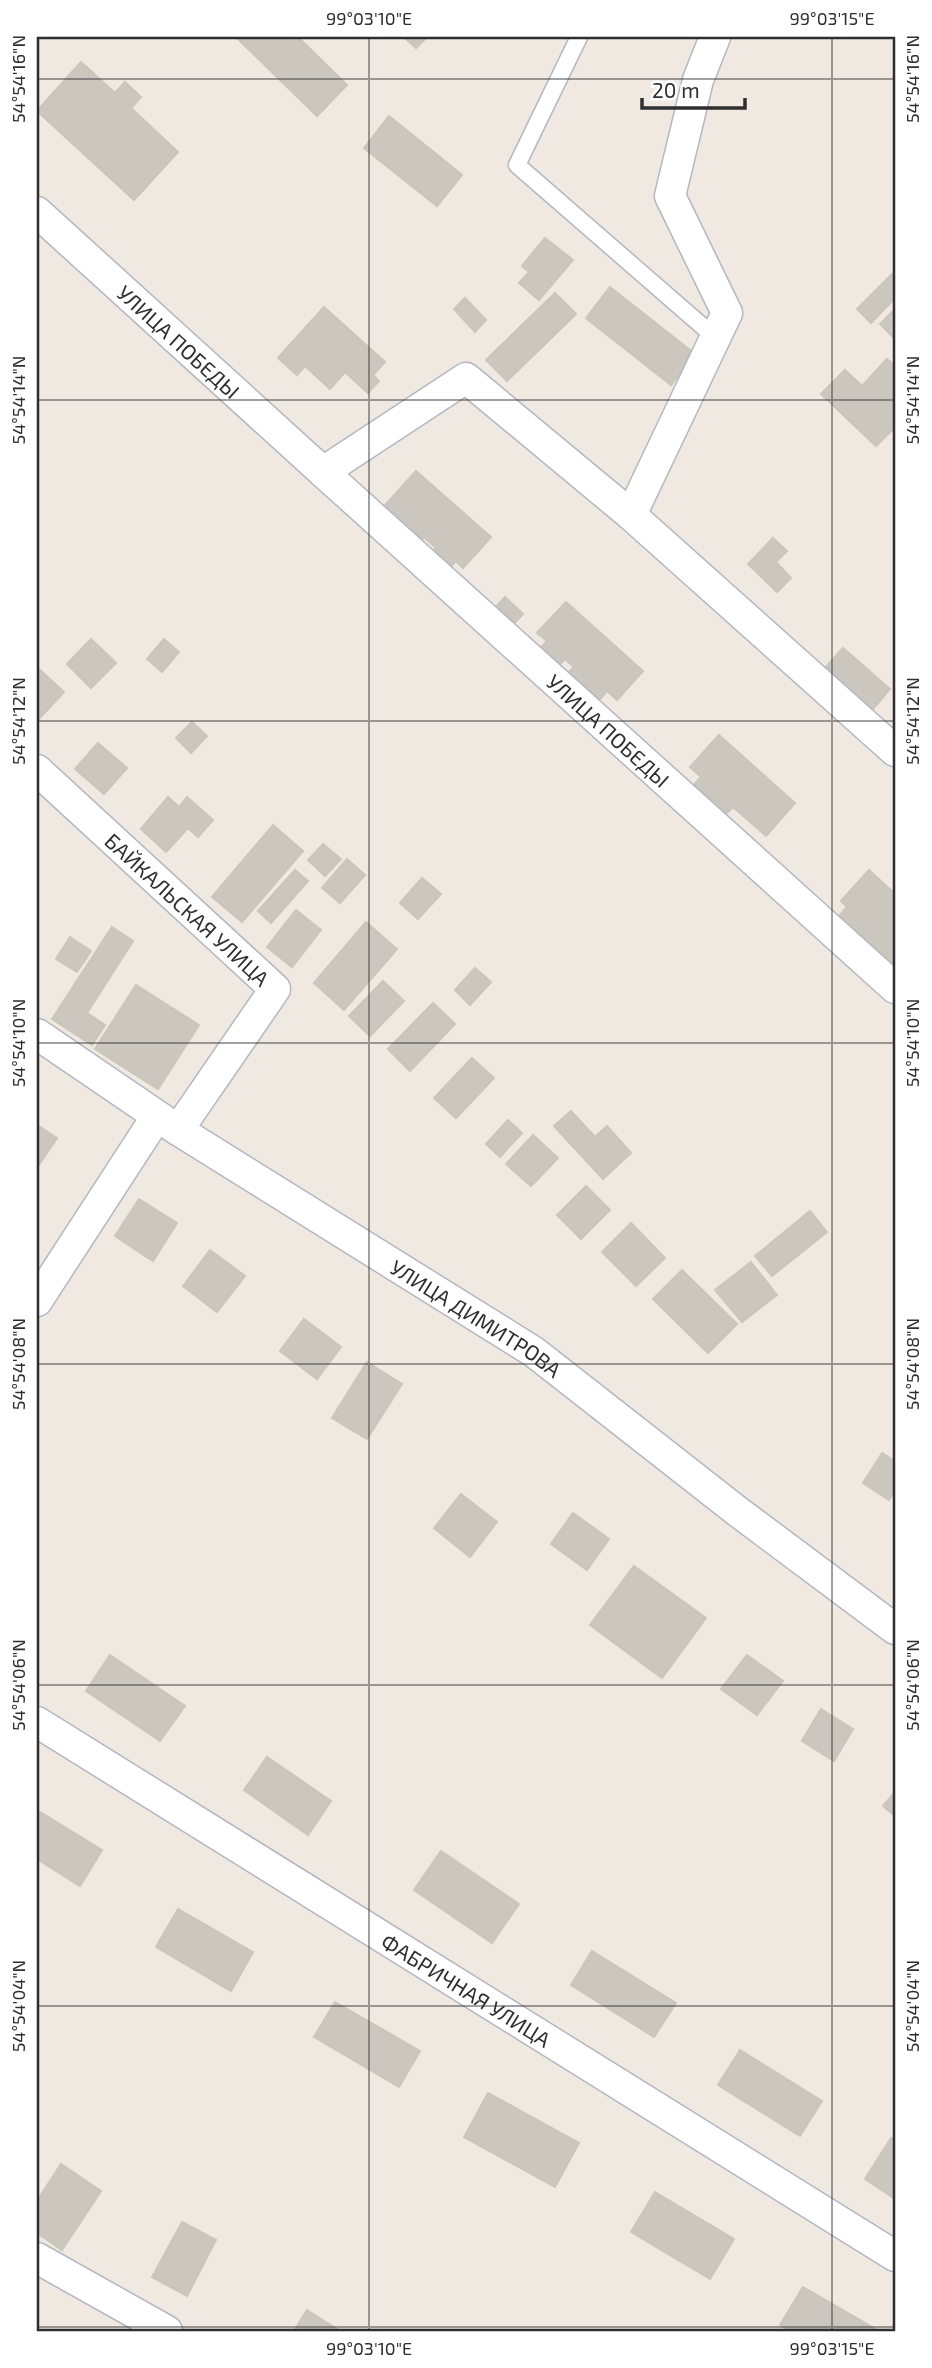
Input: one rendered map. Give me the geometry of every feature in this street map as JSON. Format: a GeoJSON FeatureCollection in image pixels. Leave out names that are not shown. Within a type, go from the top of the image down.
{"type":"FeatureCollection","features":[{"type":"Feature","properties":{"kind":"street"},"geometry":{"type":"LineString","coordinates":[[631,515],[727,313],[670,195],[698,80],[715,37]]}},
{"type":"Feature","properties":{"kind":"street","name":"УЛИЦА ПОБЕДЫ"},"geometry":{"type":"LineString","coordinates":[[37,212],[895,988]]}},
{"type":"Feature","properties":{"kind":"street"},"geometry":{"type":"LineString","coordinates":[[323,472],[466,378],[631,515],[895,751]]}},
{"type":"Feature","properties":{"kind":"street","name":"БАЙКАЛЬСКАЯ УЛИЦА"},"geometry":{"type":"LineString","coordinates":[[37,769],[275,989],[167,1123]]}},
{"type":"Feature","properties":{"kind":"street","name":"УЛИЦА ДИМИТРОВА"},"geometry":{"type":"LineString","coordinates":[[37,1034],[167,1123],[534,1352],[737,1511],[895,1629]]}},
{"type":"Feature","properties":{"kind":"street"},"geometry":{"type":"LineString","coordinates":[[37,1301],[167,1123]]}},
{"type":"Feature","properties":{"kind":"street","name":"ФАБРИЧНАЯ УЛИЦА"},"geometry":{"type":"LineString","coordinates":[[37,1722],[895,2256]]}},
{"type":"Feature","properties":{"kind":"street"},"geometry":{"type":"LineString","coordinates":[[37,2258],[167,2331]]}},
{"type":"Feature","properties":{"kind":"lane"},"geometry":{"type":"LineString","coordinates":[[579,37],[517,165],[716,338]]}},
{"type":"Feature","properties":{"kind":"building"},"geometry":{"type":"Polygon","coordinates":[[[236,37],[298,37],[347,85],[317,116],[236,37]]]}},
{"type":"Feature","properties":{"kind":"building"},"geometry":{"type":"Polygon","coordinates":[[[404,37],[427,37],[416,48],[404,37]]]}},
{"type":"Feature","properties":{"kind":"building"},"geometry":{"type":"Polygon","coordinates":[[[81,62],[115,93],[125,82],[141,97],[131,108],[178,152],[134,200],[37,111],[81,62]]]}},
{"type":"Feature","properties":{"kind":"building"},"geometry":{"type":"Polygon","coordinates":[[[389,116],[462,175],[437,206],[364,148],[389,116]]]}},
{"type":"Feature","properties":{"kind":"building"},"geometry":{"type":"Polygon","coordinates":[[[545,238],[573,260],[539,300],[519,283],[529,272],[522,266],[545,238]]]}},
{"type":"Feature","properties":{"kind":"building"},"geometry":{"type":"Polygon","coordinates":[[[892,274],[895,277],[895,298],[871,323],[857,309],[892,274]]]}},
{"type":"Feature","properties":{"kind":"building"},"geometry":{"type":"Polygon","coordinates":[[[610,287],[695,354],[671,385],[586,318],[610,287]]]}},
{"type":"Feature","properties":{"kind":"building"},"geometry":{"type":"Polygon","coordinates":[[[555,293],[576,314],[507,381],[486,360],[555,293]]]}},
{"type":"Feature","properties":{"kind":"building"},"geometry":{"type":"Polygon","coordinates":[[[465,298],[486,320],[475,332],[454,309],[465,298]]]}},
{"type":"Feature","properties":{"kind":"building"},"geometry":{"type":"Polygon","coordinates":[[[324,307],[385,362],[373,375],[379,381],[368,393],[345,372],[330,389],[305,366],[297,375],[278,358],[324,307]]]}},
{"type":"Feature","properties":{"kind":"building"},"geometry":{"type":"Polygon","coordinates":[[[895,309],[895,335],[893,337],[880,324],[895,309]]]}},
{"type":"Feature","properties":{"kind":"building"},"geometry":{"type":"Polygon","coordinates":[[[887,359],[895,366],[895,427],[876,446],[821,394],[845,370],[862,386],[887,359]]]}},
{"type":"Feature","properties":{"kind":"building"},"geometry":{"type":"Polygon","coordinates":[[[416,471],[491,537],[463,568],[456,561],[446,572],[429,556],[436,548],[424,537],[415,548],[377,514],[416,471]]]}},
{"type":"Feature","properties":{"kind":"building"},"geometry":{"type":"Polygon","coordinates":[[[773,538],[787,551],[776,562],[791,578],[777,592],[748,564],[773,538]]]}},
{"type":"Feature","properties":{"kind":"building"},"geometry":{"type":"Polygon","coordinates":[[[505,597],[523,614],[506,632],[488,616],[505,597]]]}},
{"type":"Feature","properties":{"kind":"building"},"geometry":{"type":"Polygon","coordinates":[[[566,602],[643,671],[617,700],[607,691],[593,707],[562,679],[574,667],[565,659],[555,669],[537,652],[547,641],[537,633],[566,602]]]}},
{"type":"Feature","properties":{"kind":"building"},"geometry":{"type":"Polygon","coordinates":[[[91,639],[116,663],[91,688],[67,664],[91,639]]]}},
{"type":"Feature","properties":{"kind":"building"},"geometry":{"type":"Polygon","coordinates":[[[164,639],[179,652],[162,672],[147,659],[164,639]]]}},
{"type":"Feature","properties":{"kind":"building"},"geometry":{"type":"Polygon","coordinates":[[[843,648],[890,689],[872,710],[824,669],[843,648]]]}},
{"type":"Feature","properties":{"kind":"building"},"geometry":{"type":"Polygon","coordinates":[[[39,669],[64,692],[37,721],[37,672],[39,669]]]}},
{"type":"Feature","properties":{"kind":"building"},"geometry":{"type":"Polygon","coordinates":[[[192,722],[207,736],[191,753],[176,738],[192,722]]]}},
{"type":"Feature","properties":{"kind":"building"},"geometry":{"type":"Polygon","coordinates":[[[719,735],[795,803],[766,836],[733,807],[727,813],[713,800],[709,804],[691,788],[701,777],[690,767],[719,735]]]}},
{"type":"Feature","properties":{"kind":"building"},"geometry":{"type":"Polygon","coordinates":[[[98,743],[127,768],[104,794],[75,769],[98,743]]]}},
{"type":"Feature","properties":{"kind":"building"},"geometry":{"type":"Polygon","coordinates":[[[168,797],[179,807],[187,797],[213,820],[198,837],[188,828],[166,852],[141,829],[168,797]]]}},
{"type":"Feature","properties":{"kind":"building"},"geometry":{"type":"Polygon","coordinates":[[[273,825],[303,851],[242,922],[212,897],[273,825]]]}},
{"type":"Feature","properties":{"kind":"building"},"geometry":{"type":"Polygon","coordinates":[[[323,844],[341,859],[325,876],[308,860],[323,844]]]}},
{"type":"Feature","properties":{"kind":"building"},"geometry":{"type":"Polygon","coordinates":[[[347,859],[365,875],[340,903],[322,888],[347,859]]]}},
{"type":"Feature","properties":{"kind":"building"},"geometry":{"type":"Polygon","coordinates":[[[295,870],[308,881],[271,923],[258,911],[295,870]]]}},
{"type":"Feature","properties":{"kind":"building"},"geometry":{"type":"Polygon","coordinates":[[[869,870],[895,894],[895,976],[835,921],[847,907],[841,901],[869,870]]]}},
{"type":"Feature","properties":{"kind":"building"},"geometry":{"type":"Polygon","coordinates":[[[422,878],[441,894],[418,919],[400,903],[422,878]]]}},
{"type":"Feature","properties":{"kind":"building"},"geometry":{"type":"Polygon","coordinates":[[[296,910],[321,930],[292,967],[267,947],[296,910]]]}},
{"type":"Feature","properties":{"kind":"building"},"geometry":{"type":"Polygon","coordinates":[[[366,922],[397,949],[344,1010],[314,983],[366,922]]]}},
{"type":"Feature","properties":{"kind":"building"},"geometry":{"type":"Polygon","coordinates":[[[112,927],[133,941],[87,1013],[105,1025],[92,1045],[52,1019],[112,927]]]}},
{"type":"Feature","properties":{"kind":"building"},"geometry":{"type":"Polygon","coordinates":[[[70,937],[91,951],[77,972],[56,959],[70,937]]]}},
{"type":"Feature","properties":{"kind":"building"},"geometry":{"type":"Polygon","coordinates":[[[475,968],[491,982],[470,1005],[455,990],[475,968]]]}},
{"type":"Feature","properties":{"kind":"building"},"geometry":{"type":"Polygon","coordinates":[[[383,981],[404,1001],[370,1036],[349,1016],[383,981]]]}},
{"type":"Feature","properties":{"kind":"building"},"geometry":{"type":"Polygon","coordinates":[[[136,985],[199,1025],[158,1089],[95,1049],[136,985]]]}},
{"type":"Feature","properties":{"kind":"building"},"geometry":{"type":"Polygon","coordinates":[[[433,1003],[455,1024],[410,1071],[388,1049],[433,1003]]]}},
{"type":"Feature","properties":{"kind":"building"},"geometry":{"type":"Polygon","coordinates":[[[472,1058],[494,1078],[456,1118],[434,1098],[472,1058]]]}},
{"type":"Feature","properties":{"kind":"building"},"geometry":{"type":"Polygon","coordinates":[[[571,1111],[595,1137],[607,1126],[631,1153],[603,1179],[554,1126],[571,1111]]]}},
{"type":"Feature","properties":{"kind":"building"},"geometry":{"type":"Polygon","coordinates":[[[508,1120],[522,1133],[500,1157],[486,1144],[508,1120]]]}},
{"type":"Feature","properties":{"kind":"building"},"geometry":{"type":"Polygon","coordinates":[[[37,1125],[57,1138],[37,1168],[37,1125]]]}},
{"type":"Feature","properties":{"kind":"building"},"geometry":{"type":"Polygon","coordinates":[[[533,1135],[558,1158],[531,1186],[506,1164],[533,1135]]]}},
{"type":"Feature","properties":{"kind":"building"},"geometry":{"type":"Polygon","coordinates":[[[586,1186],[610,1210],[581,1239],[557,1215],[586,1186]]]}},
{"type":"Feature","properties":{"kind":"building"},"geometry":{"type":"Polygon","coordinates":[[[139,1199],[177,1223],[153,1261],[115,1236],[139,1199]]]}},
{"type":"Feature","properties":{"kind":"building"},"geometry":{"type":"Polygon","coordinates":[[[810,1211],[827,1232],[772,1276],[755,1256],[810,1211]]]}},
{"type":"Feature","properties":{"kind":"building"},"geometry":{"type":"Polygon","coordinates":[[[631,1223],[665,1258],[636,1286],[602,1252],[631,1223]]]}},
{"type":"Feature","properties":{"kind":"building"},"geometry":{"type":"Polygon","coordinates":[[[210,1250],[245,1276],[217,1312],[183,1286],[210,1250]]]}},
{"type":"Feature","properties":{"kind":"building"},"geometry":{"type":"Polygon","coordinates":[[[751,1262],[777,1295],[742,1322],[715,1290],[751,1262]]]}},
{"type":"Feature","properties":{"kind":"building"},"geometry":{"type":"Polygon","coordinates":[[[682,1270],[737,1324],[708,1353],[653,1299],[682,1270]]]}},
{"type":"Feature","properties":{"kind":"building"},"geometry":{"type":"Polygon","coordinates":[[[304,1319],[341,1347],[317,1379],[280,1351],[304,1319]]]}},
{"type":"Feature","properties":{"kind":"building"},"geometry":{"type":"Polygon","coordinates":[[[367,1362],[402,1384],[367,1439],[332,1418],[367,1362]]]}},
{"type":"Feature","properties":{"kind":"building"},"geometry":{"type":"Polygon","coordinates":[[[882,1453],[895,1461],[895,1490],[889,1500],[863,1483],[882,1453]]]}},
{"type":"Feature","properties":{"kind":"building"},"geometry":{"type":"Polygon","coordinates":[[[461,1494],[497,1522],[470,1557],[434,1528],[461,1494]]]}},
{"type":"Feature","properties":{"kind":"building"},"geometry":{"type":"Polygon","coordinates":[[[573,1513],[609,1539],[587,1570],[551,1544],[573,1513]]]}},
{"type":"Feature","properties":{"kind":"building"},"geometry":{"type":"Polygon","coordinates":[[[634,1566],[706,1618],[662,1678],[590,1625],[634,1566]]]}},
{"type":"Feature","properties":{"kind":"building"},"geometry":{"type":"Polygon","coordinates":[[[110,1655],[185,1706],[160,1741],[86,1691],[110,1655]]]}},
{"type":"Feature","properties":{"kind":"building"},"geometry":{"type":"Polygon","coordinates":[[[747,1655],[783,1681],[757,1715],[721,1689],[747,1655]]]}},
{"type":"Feature","properties":{"kind":"building"},"geometry":{"type":"Polygon","coordinates":[[[821,1709],[853,1729],[834,1761],[802,1741],[821,1709]]]}},
{"type":"Feature","properties":{"kind":"building"},"geometry":{"type":"Polygon","coordinates":[[[267,1757],[331,1801],[308,1835],[244,1790],[267,1757]]]}},
{"type":"Feature","properties":{"kind":"building"},"geometry":{"type":"Polygon","coordinates":[[[895,1792],[895,1816],[883,1806],[895,1792]]]}},
{"type":"Feature","properties":{"kind":"building"},"geometry":{"type":"Polygon","coordinates":[[[37,1810],[102,1850],[80,1886],[37,1859],[37,1810]]]}},
{"type":"Feature","properties":{"kind":"building"},"geometry":{"type":"Polygon","coordinates":[[[441,1851],[519,1904],[492,1943],[414,1890],[441,1851]]]}},
{"type":"Feature","properties":{"kind":"building"},"geometry":{"type":"Polygon","coordinates":[[[178,1909],[253,1952],[231,1991],[156,1947],[178,1909]]]}},
{"type":"Feature","properties":{"kind":"building"},"geometry":{"type":"Polygon","coordinates":[[[592,1951],[676,2003],[654,2037],[571,1985],[592,1951]]]}},
{"type":"Feature","properties":{"kind":"building"},"geometry":{"type":"Polygon","coordinates":[[[335,2002],[420,2051],[399,2087],[314,2037],[335,2002]]]}},
{"type":"Feature","properties":{"kind":"building"},"geometry":{"type":"Polygon","coordinates":[[[740,2050],[822,2101],[800,2136],[718,2085],[740,2050]]]}},
{"type":"Feature","properties":{"kind":"building"},"geometry":{"type":"Polygon","coordinates":[[[488,2093],[579,2143],[555,2187],[464,2137],[488,2093]]]}},
{"type":"Feature","properties":{"kind":"building"},"geometry":{"type":"Polygon","coordinates":[[[891,2138],[895,2140],[895,2199],[865,2179],[891,2138]]]}},
{"type":"Feature","properties":{"kind":"building"},"geometry":{"type":"Polygon","coordinates":[[[61,2164],[101,2191],[62,2250],[37,2233],[37,2201],[61,2164]]]}},
{"type":"Feature","properties":{"kind":"building"},"geometry":{"type":"Polygon","coordinates":[[[655,2192],[734,2239],[710,2279],[631,2232],[655,2192]]]}},
{"type":"Feature","properties":{"kind":"building"},"geometry":{"type":"Polygon","coordinates":[[[182,2222],[216,2240],[187,2296],[152,2277],[182,2222]]]}},
{"type":"Feature","properties":{"kind":"building"},"geometry":{"type":"Polygon","coordinates":[[[803,2287],[879,2331],[790,2331],[780,2325],[803,2287]]]}},
{"type":"Feature","properties":{"kind":"building"},"geometry":{"type":"Polygon","coordinates":[[[307,2310],[337,2329],[336,2331],[294,2331],[307,2310]]]}}]}
